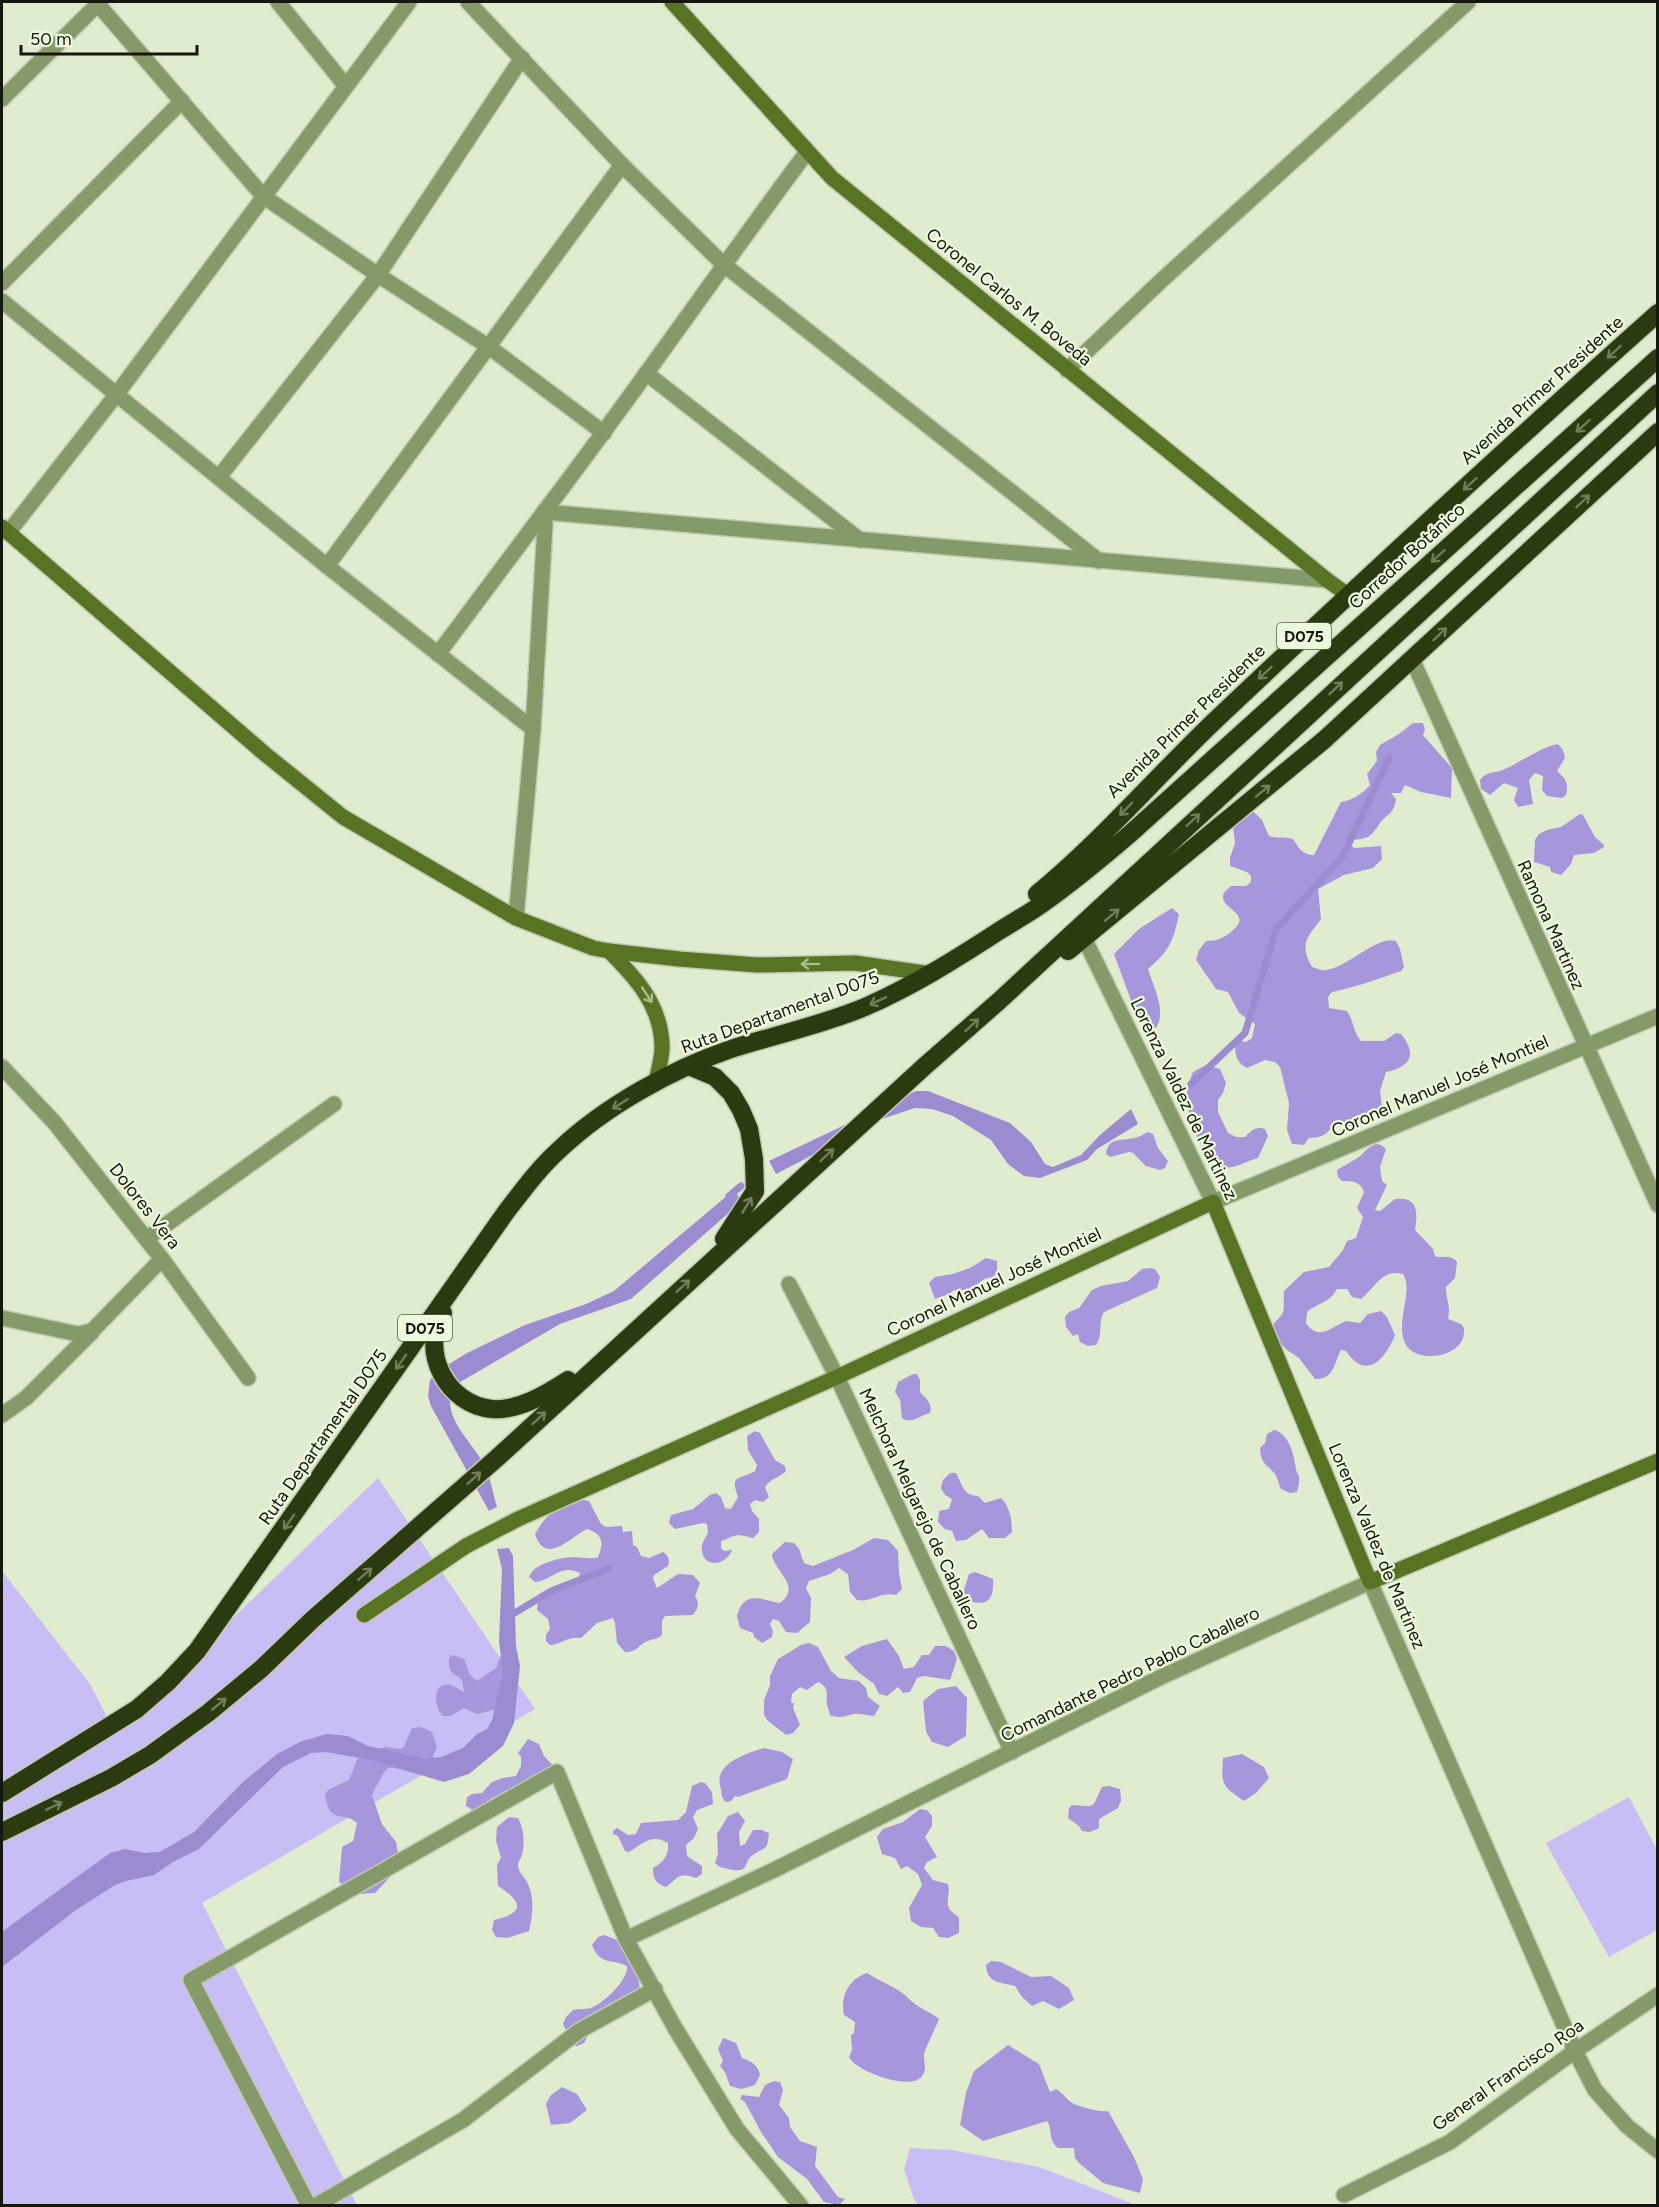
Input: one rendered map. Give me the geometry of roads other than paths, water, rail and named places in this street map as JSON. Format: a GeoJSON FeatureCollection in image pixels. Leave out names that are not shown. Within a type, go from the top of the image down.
{"type":"FeatureCollection","features":[{"type":"Feature","properties":{"kind":"highway","name":"Avenida Primer Presidente"},"geometry":{"type":"LineString","coordinates":[[953,962],[1054,880],[1187,746],[1348,595],[1658,313]]}},
{"type":"Feature","properties":{"kind":"highway","name":"Corredor Botánico"},"geometry":{"type":"LineString","coordinates":[[1131,833],[1658,358]]}},
{"type":"Feature","properties":{"kind":"highway"},"geometry":{"type":"LineString","coordinates":[[2,1832],[111,1778],[150,1755],[208,1713],[261,1669],[313,1619],[496,1458],[999,1001],[1658,393]]}},
{"type":"Feature","properties":{"kind":"highway"},"geometry":{"type":"LineString","coordinates":[[999,1001],[1059,959],[1324,740],[1658,432]]}},
{"type":"Feature","properties":{"kind":"highway","name":"Ruta Departamental D075"},"geometry":{"type":"LineString","coordinates":[[2,1793],[137,1709],[168,1682],[197,1651],[506,1212],[533,1177],[560,1149],[598,1118],[656,1082],[727,1051],[865,1007],[953,962],[1087,871],[1131,833]]}},
{"type":"Feature","properties":{"kind":"highway"},"geometry":{"type":"LineString","coordinates":[[691,1066],[715,1077],[731,1094],[749,1130],[754,1159],[755,1191],[735,1224],[701,1270]]}},
{"type":"Feature","properties":{"kind":"highway"},"geometry":{"type":"LineString","coordinates":[[506,1212],[438,1321],[435,1350],[444,1380],[457,1396],[473,1405],[493,1409],[516,1407],[547,1394],[612,1351]]}},
{"type":"Feature","properties":{"kind":"street"},"geometry":{"type":"LineString","coordinates":[[2,99],[98,2],[263,196],[489,347],[604,433]]}},
{"type":"Feature","properties":{"kind":"street"},"geometry":{"type":"LineString","coordinates":[[278,2],[345,85]]}},
{"type":"Feature","properties":{"kind":"street"},"geometry":{"type":"LineString","coordinates":[[409,2],[116,395],[5,530],[266,754],[344,817],[516,918],[593,948],[609,951],[757,965],[855,963],[930,974]]}},
{"type":"Feature","properties":{"kind":"street"},"geometry":{"type":"LineString","coordinates":[[468,2],[622,165],[723,264],[1099,561]]}},
{"type":"Feature","properties":{"kind":"street","name":"Coronel Carlos M. Boveda"},"geometry":{"type":"LineString","coordinates":[[672,2],[832,178],[1348,595]]}},
{"type":"Feature","properties":{"kind":"street"},"geometry":{"type":"LineString","coordinates":[[1067,370],[1172,271],[1468,2]]}},
{"type":"Feature","properties":{"kind":"street"},"geometry":{"type":"LineString","coordinates":[[219,477],[378,275],[522,58]]}},
{"type":"Feature","properties":{"kind":"street"},"geometry":{"type":"LineString","coordinates":[[2,283],[182,101]]}},
{"type":"Feature","properties":{"kind":"street"},"geometry":{"type":"LineString","coordinates":[[438,654],[604,433],[723,264],[807,152]]}},
{"type":"Feature","properties":{"kind":"street"},"geometry":{"type":"LineString","coordinates":[[327,566],[622,165]]}},
{"type":"Feature","properties":{"kind":"street"},"geometry":{"type":"LineString","coordinates":[[2,301],[327,566],[533,729]]}},
{"type":"Feature","properties":{"kind":"street"},"geometry":{"type":"LineString","coordinates":[[646,373],[860,540]]}},
{"type":"Feature","properties":{"kind":"street"},"geometry":{"type":"LineString","coordinates":[[544,512],[1327,580]]}},
{"type":"Feature","properties":{"kind":"street"},"geometry":{"type":"LineString","coordinates":[[516,918],[533,729],[544,512]]}},
{"type":"Feature","properties":{"kind":"street","name":"Ramona Martinez"},"geometry":{"type":"LineString","coordinates":[[1412,660],[1658,1205]]}},
{"type":"Feature","properties":{"kind":"street","name":"Lorenza Valdez de Martinez"},"geometry":{"type":"LineString","coordinates":[[1084,938],[1213,1202],[1370,1582],[1575,2051],[1595,2090],[1627,2126],[1658,2151]]}},
{"type":"Feature","properties":{"kind":"street"},"geometry":{"type":"LineString","coordinates":[[609,951],[634,977],[651,1000],[659,1019],[662,1046],[656,1082]]}},
{"type":"Feature","properties":{"kind":"street","name":"Coronel Manuel José Montiel"},"geometry":{"type":"LineString","coordinates":[[364,1615],[466,1546],[518,1518],[837,1377],[1213,1202],[1658,1016]]}},
{"type":"Feature","properties":{"kind":"street","name":"Dolores Vera"},"geometry":{"type":"LineString","coordinates":[[2,1066],[54,1122],[162,1259],[248,1378]]}},
{"type":"Feature","properties":{"kind":"street"},"geometry":{"type":"LineString","coordinates":[[146,1239],[334,1104]]}},
{"type":"Feature","properties":{"kind":"street"},"geometry":{"type":"LineString","coordinates":[[2,1415],[26,1398],[162,1259]]}},
{"type":"Feature","properties":{"kind":"street","name":"Melchora Melgarejo de Caballero"},"geometry":{"type":"LineString","coordinates":[[789,1284],[837,1377],[1012,1752]]}},
{"type":"Feature","properties":{"kind":"street"},"geometry":{"type":"LineString","coordinates":[[2,1318],[78,1334],[92,1331]]}},
{"type":"Feature","properties":{"kind":"street","name":"Comandante Pedro Pablo Caballero"},"geometry":{"type":"LineString","coordinates":[[626,1939],[774,1870],[1161,1677],[1370,1582],[1658,1461]]}},
{"type":"Feature","properties":{"kind":"street"},"geometry":{"type":"LineString","coordinates":[[309,2205],[191,1980],[557,1772],[626,1939],[675,2028],[737,2128],[801,2205]]}},
{"type":"Feature","properties":{"kind":"street"},"geometry":{"type":"LineString","coordinates":[[315,2205],[463,2120],[579,2031],[655,1989]]}},
{"type":"Feature","properties":{"kind":"street","name":"General Francisco Roa"},"geometry":{"type":"LineString","coordinates":[[1344,2195],[1450,2142],[1575,2051],[1658,1995]]}},
{"type":"Feature","properties":{"kind":"waterway"},"geometry":{"type":"LineString","coordinates":[[1191,1084],[1245,1033],[1276,929],[1343,856],[1389,758]]}},
{"type":"Feature","properties":{"kind":"waterway"},"geometry":{"type":"LineString","coordinates":[[729,1196],[741,1186]]}},
{"type":"Feature","properties":{"kind":"waterway"},"geometry":{"type":"LineString","coordinates":[[508,1617],[551,1591],[608,1569]]}}]}
